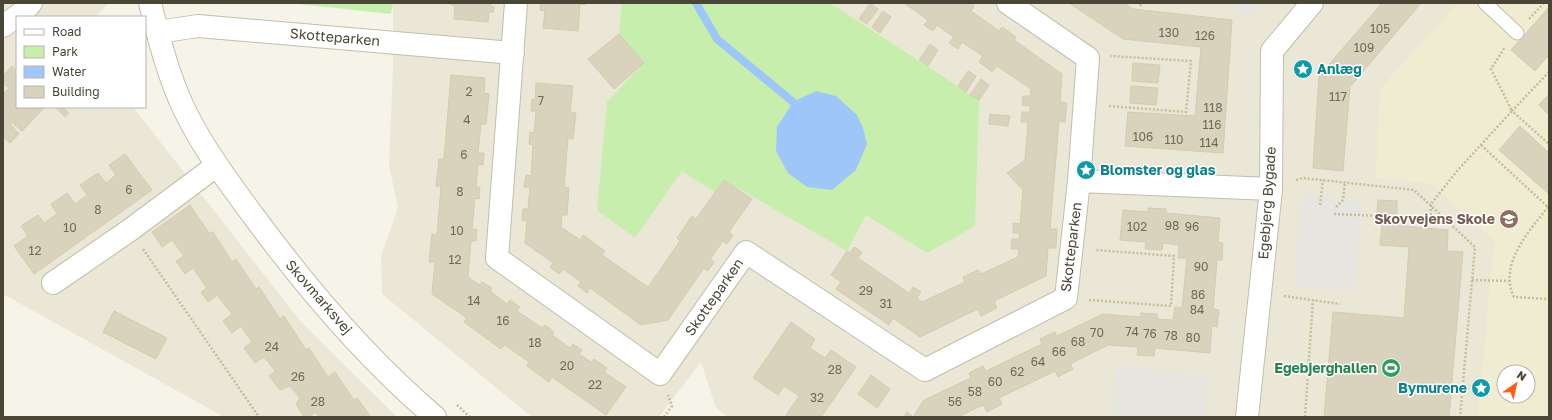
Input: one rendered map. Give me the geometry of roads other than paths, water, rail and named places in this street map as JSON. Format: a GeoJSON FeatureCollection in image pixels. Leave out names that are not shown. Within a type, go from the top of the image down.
{"type":"FeatureCollection","features":[{"type":"Feature","properties":{"kind":"street"},"geometry":{"type":"LineString","coordinates":[[17,16],[23,12],[30,3]]}},
{"type":"Feature","properties":{"kind":"street","name":"Skovmarksvej"},"geometry":{"type":"LineString","coordinates":[[150,3],[165,63],[184,109],[216,166],[293,269],[404,390],[435,417]]}},
{"type":"Feature","properties":{"kind":"street","name":"Skotteparken"},"geometry":{"type":"LineString","coordinates":[[516,3],[497,258],[660,374],[746,252],[925,370],[1066,298],[1079,180],[1088,58],[1008,3]]}},
{"type":"Feature","properties":{"kind":"street","name":"Egebjerg Bygade"},"geometry":{"type":"LineString","coordinates":[[1247,417],[1271,189],[1272,51],[1312,3]]}},
{"type":"Feature","properties":{"kind":"street"},"geometry":{"type":"LineString","coordinates":[[3,26],[16,17]]}},
{"type":"Feature","properties":{"kind":"street","name":"Skotteparken"},"geometry":{"type":"LineString","coordinates":[[158,32],[198,26],[513,53]]}},
{"type":"Feature","properties":{"kind":"street"},"geometry":{"type":"LineString","coordinates":[[53,283],[130,230],[216,166]]}},
{"type":"Feature","properties":{"kind":"street"},"geometry":{"type":"LineString","coordinates":[[1079,180],[1271,189]]}},
{"type":"Feature","properties":{"kind":"lane"},"geometry":{"type":"LineString","coordinates":[[1485,3],[1517,33]]}},
{"type":"Feature","properties":{"kind":"water"},"geometry":{"type":"Polygon","coordinates":[[[816,91],[836,96],[857,115],[863,128],[867,144],[856,170],[832,190],[807,187],[788,173],[776,151],[777,127],[793,102],[816,91]]]}},
{"type":"Feature","properties":{"kind":"waterway"},"geometry":{"type":"LineString","coordinates":[[696,3],[717,39],[793,102]]}},
{"type":"Feature","properties":{"kind":"place","name":"Anlæg"},"geometry":{"type":"Point","coordinates":[1303,69]}},
{"type":"Feature","properties":{"kind":"place","name":"Blomster og glas"},"geometry":{"type":"Point","coordinates":[1086,170]}},
{"type":"Feature","properties":{"kind":"place","name":"Skovvejens Skole"},"geometry":{"type":"Point","coordinates":[1509,219]}},
{"type":"Feature","properties":{"kind":"place","name":"Egebjerghallen"},"geometry":{"type":"Point","coordinates":[1391,368]}},
{"type":"Feature","properties":{"kind":"place","name":"Bymurene"},"geometry":{"type":"Point","coordinates":[1481,388]}}]}
